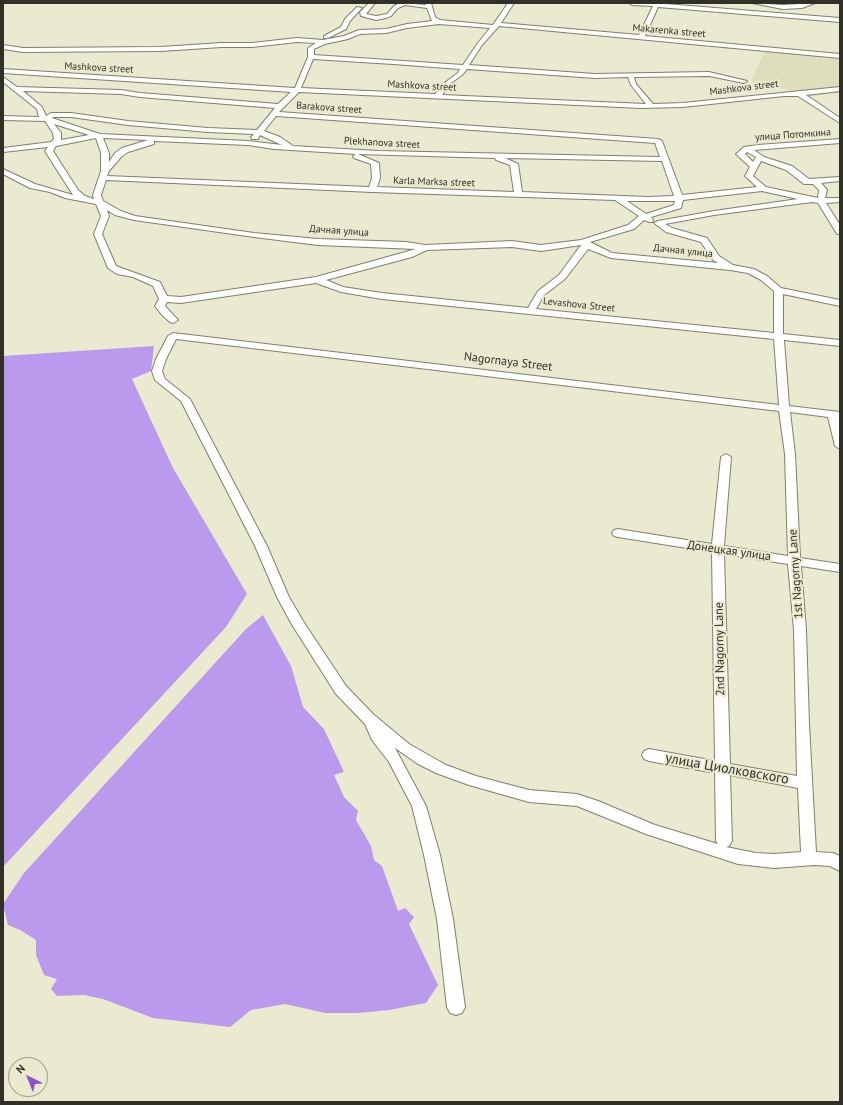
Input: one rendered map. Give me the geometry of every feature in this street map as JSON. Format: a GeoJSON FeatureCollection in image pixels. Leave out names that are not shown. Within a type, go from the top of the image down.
{"type":"FeatureCollection","features":[{"type":"Feature","properties":{"kind":"street"},"geometry":{"type":"LineString","coordinates":[[372,3],[363,12],[363,15],[376,18],[384,17],[389,15],[396,7],[405,3],[429,5],[432,17],[434,20],[439,22]]}},
{"type":"Feature","properties":{"kind":"street"},"geometry":{"type":"LineString","coordinates":[[436,96],[466,67],[480,44],[511,3]]}},
{"type":"Feature","properties":{"kind":"street"},"geometry":{"type":"LineString","coordinates":[[632,3],[749,9],[840,20]]}},
{"type":"Feature","properties":{"kind":"street"},"geometry":{"type":"LineString","coordinates":[[755,3],[783,7],[802,6],[812,3]]}},
{"type":"Feature","properties":{"kind":"street"},"geometry":{"type":"LineString","coordinates":[[641,38],[656,5]]}},
{"type":"Feature","properties":{"kind":"street"},"geometry":{"type":"LineString","coordinates":[[280,106],[297,90],[311,58],[311,48],[344,28],[347,20],[359,8]]}},
{"type":"Feature","properties":{"kind":"street","name":"Makarenka street"},"geometry":{"type":"LineString","coordinates":[[319,42],[346,38],[360,32],[386,31],[407,26],[439,22],[840,56]]}},
{"type":"Feature","properties":{"kind":"street"},"geometry":{"type":"LineString","coordinates":[[5,50],[162,49],[222,45],[252,45],[297,40],[319,42]]}},
{"type":"Feature","properties":{"kind":"street"},"geometry":{"type":"LineString","coordinates":[[311,58],[587,75],[630,76],[709,74],[744,81]]}},
{"type":"Feature","properties":{"kind":"street","name":"Mashkova street"},"geometry":{"type":"LineString","coordinates":[[3,71],[297,90],[641,106],[650,104],[683,105],[784,94],[803,97],[840,90]]}},
{"type":"Feature","properties":{"kind":"street"},"geometry":{"type":"LineString","coordinates":[[630,76],[633,84],[650,104]]}},
{"type":"Feature","properties":{"kind":"street"},"geometry":{"type":"LineString","coordinates":[[3,79],[40,108],[45,119],[57,133],[58,139],[49,150],[76,192],[82,198]]}},
{"type":"Feature","properties":{"kind":"street","name":"Barakova street"},"geometry":{"type":"LineString","coordinates":[[16,89],[121,92],[140,95],[280,106]]}},
{"type":"Feature","properties":{"kind":"street"},"geometry":{"type":"LineString","coordinates":[[803,97],[840,96]]}},
{"type":"Feature","properties":{"kind":"street"},"geometry":{"type":"LineString","coordinates":[[803,97],[840,121]]}},
{"type":"Feature","properties":{"kind":"street","name":"Barakova street"},"geometry":{"type":"LineString","coordinates":[[274,114],[280,106]]}},
{"type":"Feature","properties":{"kind":"street"},"geometry":{"type":"LineString","coordinates":[[45,119],[51,115],[71,114],[128,123],[208,130],[259,132],[277,139],[290,147]]}},
{"type":"Feature","properties":{"kind":"street"},"geometry":{"type":"LineString","coordinates":[[248,143],[274,114]]}},
{"type":"Feature","properties":{"kind":"street","name":"Barakova street"},"geometry":{"type":"LineString","coordinates":[[274,114],[658,141],[665,159]]}},
{"type":"Feature","properties":{"kind":"street"},"geometry":{"type":"LineString","coordinates":[[3,118],[45,119],[98,136],[105,153],[104,175]]}},
{"type":"Feature","properties":{"kind":"street"},"geometry":{"type":"LineString","coordinates":[[5,150],[54,144],[98,136]]}},
{"type":"Feature","properties":{"kind":"street","name":"Plekhanova street"},"geometry":{"type":"LineString","coordinates":[[98,136],[248,143],[378,153],[665,159]]}},
{"type":"Feature","properties":{"kind":"street"},"geometry":{"type":"LineString","coordinates":[[178,311],[164,299],[157,284],[112,268],[98,234],[105,216],[97,194],[104,175],[118,155],[134,146],[153,142],[181,140]]}},
{"type":"Feature","properties":{"kind":"street","name":"улица Потомкина"},"geometry":{"type":"LineString","coordinates":[[747,149],[840,141]]}},
{"type":"Feature","properties":{"kind":"street"},"geometry":{"type":"LineString","coordinates":[[754,166],[740,154],[747,149],[759,158],[789,168],[807,182],[818,184],[823,190],[823,194],[817,200]]}},
{"type":"Feature","properties":{"kind":"street"},"geometry":{"type":"LineString","coordinates":[[342,151],[375,164],[376,178],[372,190]]}},
{"type":"Feature","properties":{"kind":"street"},"geometry":{"type":"LineString","coordinates":[[494,156],[514,164],[518,195]]}},
{"type":"Feature","properties":{"kind":"street"},"geometry":{"type":"LineString","coordinates":[[759,158],[749,176],[763,189],[817,200],[840,232]]}},
{"type":"Feature","properties":{"kind":"street"},"geometry":{"type":"LineString","coordinates":[[665,159],[680,209],[691,226],[699,233],[716,258],[730,267]]}},
{"type":"Feature","properties":{"kind":"street","name":"Дачная улица"},"geometry":{"type":"LineString","coordinates":[[3,171],[33,186],[75,198],[99,202],[118,213],[134,218],[254,235],[318,242],[406,245],[425,248],[512,244],[541,248],[584,243],[631,227],[650,213],[680,209]]}},
{"type":"Feature","properties":{"kind":"street","name":"Karla Marksa street"},"geometry":{"type":"LineString","coordinates":[[104,175],[372,190],[616,198],[680,209],[738,191],[763,189]]}},
{"type":"Feature","properties":{"kind":"street"},"geometry":{"type":"LineString","coordinates":[[775,192],[840,179]]}},
{"type":"Feature","properties":{"kind":"street"},"geometry":{"type":"LineString","coordinates":[[738,191],[744,209]]}},
{"type":"Feature","properties":{"kind":"street"},"geometry":{"type":"LineString","coordinates":[[616,198],[650,213],[680,209],[697,216],[817,200],[840,200]]}},
{"type":"Feature","properties":{"kind":"street"},"geometry":{"type":"LineString","coordinates":[[629,205],[650,213],[664,228],[704,240]]}},
{"type":"Feature","properties":{"kind":"street"},"geometry":{"type":"LineString","coordinates":[[631,227],[658,223],[680,209]]}},
{"type":"Feature","properties":{"kind":"street"},"geometry":{"type":"LineString","coordinates":[[531,311],[541,293],[562,277],[584,243]]}},
{"type":"Feature","properties":{"kind":"street","name":"Дачная улица"},"geometry":{"type":"LineString","coordinates":[[584,243],[595,249],[611,254],[730,267],[751,272],[764,278],[778,290]]}},
{"type":"Feature","properties":{"kind":"street"},"geometry":{"type":"LineString","coordinates":[[164,299],[160,306],[165,313],[178,311],[317,280],[408,255],[425,248]]}},
{"type":"Feature","properties":{"kind":"street","name":"Levashova Street"},"geometry":{"type":"LineString","coordinates":[[317,280],[341,289],[382,296],[840,343]]}},
{"type":"Feature","properties":{"kind":"street"},"geometry":{"type":"LineString","coordinates":[[778,290],[840,303]]}},
{"type":"Feature","properties":{"kind":"street","name":"1st Nagorny Lane"},"geometry":{"type":"LineString","coordinates":[[778,290],[779,337],[784,407],[790,454],[794,560],[800,630],[809,859]]}},
{"type":"Feature","properties":{"kind":"street"},"geometry":{"type":"LineString","coordinates":[[178,311],[169,325],[173,336],[160,359],[157,371],[160,380],[185,399],[261,546],[283,597],[297,623],[337,685],[372,721],[404,748],[441,769],[474,781],[529,796],[577,800],[593,805],[651,830],[738,857],[774,861],[809,859],[833,860],[840,864]]}},
{"type":"Feature","properties":{"kind":"street","name":"Nagornaya Street"},"geometry":{"type":"LineString","coordinates":[[173,336],[837,414]]}},
{"type":"Feature","properties":{"kind":"street"},"geometry":{"type":"LineString","coordinates":[[837,414],[840,446]]}},
{"type":"Feature","properties":{"kind":"street","name":"2nd Nagorny Lane"},"geometry":{"type":"LineString","coordinates":[[724,841],[718,549],[726,457]]}},
{"type":"Feature","properties":{"kind":"street","name":"Донецкая улица"},"geometry":{"type":"LineString","coordinates":[[618,533],[840,568]]}},
{"type":"Feature","properties":{"kind":"street"},"geometry":{"type":"LineString","coordinates":[[372,721],[377,736],[394,758],[419,806],[432,855],[445,918],[456,1007]]}},
{"type":"Feature","properties":{"kind":"street","name":"улица Циолковского"},"geometry":{"type":"LineString","coordinates":[[649,755],[805,783]]}},
{"type":"Feature","properties":{"kind":"shaded area"},"geometry":{"type":"Polygon","coordinates":[[[765,50],[839,57],[840,93],[814,96],[751,82],[765,50]]]}},
{"type":"Feature","properties":{"kind":"shaded area"},"geometry":{"type":"Polygon","coordinates":[[[154,346],[151,371],[132,379],[173,468],[247,594],[226,627],[3,867],[3,356],[154,346]]]}},
{"type":"Feature","properties":{"kind":"shaded area"},"geometry":{"type":"Polygon","coordinates":[[[263,615],[291,666],[303,707],[324,729],[344,772],[334,775],[344,797],[358,811],[356,820],[371,846],[374,860],[382,866],[398,911],[405,908],[414,917],[409,924],[438,985],[426,1003],[389,1010],[358,1013],[325,1013],[285,1004],[251,1010],[230,1027],[153,1018],[103,999],[84,995],[57,996],[51,989],[57,979],[44,975],[36,955],[36,940],[20,930],[8,925],[3,904],[24,873],[246,629],[263,615]]]}}]}
